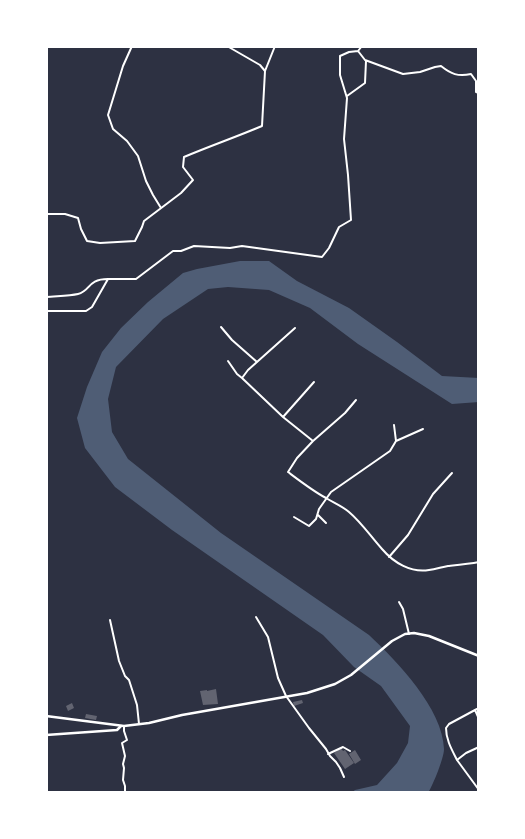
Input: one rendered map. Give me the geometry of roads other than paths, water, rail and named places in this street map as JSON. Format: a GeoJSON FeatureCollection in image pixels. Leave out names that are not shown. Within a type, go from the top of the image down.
{"type":"FeatureCollection","features":[{"type":"Feature","properties":{"kind":"main road"},"geometry":{"type":"LineString","coordinates":[[46,716],[122,726],[307,692],[336,684],[351,676],[392,642],[405,634],[414,633],[429,636],[479,656]]}},
{"type":"Feature","properties":{"kind":"main road"},"geometry":{"type":"LineString","coordinates":[[46,735],[117,730],[122,726]]}},
{"type":"Feature","properties":{"kind":"street"},"geometry":{"type":"LineString","coordinates":[[132,46],[123,66],[108,115],[113,129],[138,156],[146,181],[161,208]]}},
{"type":"Feature","properties":{"kind":"street"},"geometry":{"type":"LineString","coordinates":[[228,46],[260,65],[265,71]]}},
{"type":"Feature","properties":{"kind":"street"},"geometry":{"type":"LineString","coordinates":[[70,212],[78,218],[81,230],[87,241],[100,243],[135,241],[144,221],[182,193],[193,180],[183,167],[184,157],[262,126],[265,71],[275,46]]}},
{"type":"Feature","properties":{"kind":"street"},"geometry":{"type":"LineString","coordinates":[[46,296],[80,294],[92,282],[100,278],[136,279],[173,251],[194,246],[230,248],[242,246],[322,257],[329,248],[339,227],[351,220],[344,139],[347,96],[340,75],[340,56],[358,51],[362,46]]}},
{"type":"Feature","properties":{"kind":"street"},"geometry":{"type":"LineString","coordinates":[[358,51],[366,60],[402,74],[420,72],[435,66],[441,66],[450,74],[463,76],[471,74],[476,81],[476,92],[479,93]]}},
{"type":"Feature","properties":{"kind":"street"},"geometry":{"type":"LineString","coordinates":[[347,96],[365,83],[366,60]]}},
{"type":"Feature","properties":{"kind":"street"},"geometry":{"type":"LineString","coordinates":[[46,214],[65,214],[78,218]]}},
{"type":"Feature","properties":{"kind":"street"},"geometry":{"type":"LineString","coordinates":[[46,311],[86,311],[92,307],[108,278]]}},
{"type":"Feature","properties":{"kind":"street"},"geometry":{"type":"LineString","coordinates":[[221,327],[232,340],[257,362]]}},
{"type":"Feature","properties":{"kind":"street"},"geometry":{"type":"LineString","coordinates":[[242,378],[248,370],[295,328]]}},
{"type":"Feature","properties":{"kind":"street"},"geometry":{"type":"LineString","coordinates":[[228,361],[237,374],[283,417],[313,441]]}},
{"type":"Feature","properties":{"kind":"street"},"geometry":{"type":"LineString","coordinates":[[283,417],[314,382]]}},
{"type":"Feature","properties":{"kind":"street"},"geometry":{"type":"LineString","coordinates":[[356,400],[345,413],[296,458],[288,472],[348,511],[359,521],[383,551],[408,569],[420,571],[479,562]]}},
{"type":"Feature","properties":{"kind":"street"},"geometry":{"type":"LineString","coordinates":[[394,425],[396,441]]}},
{"type":"Feature","properties":{"kind":"street"},"geometry":{"type":"LineString","coordinates":[[294,516],[309,526],[316,520],[319,509],[331,492],[390,450],[396,441],[424,429]]}},
{"type":"Feature","properties":{"kind":"street"},"geometry":{"type":"LineString","coordinates":[[390,557],[408,534],[433,494],[452,474]]}},
{"type":"Feature","properties":{"kind":"street"},"geometry":{"type":"LineString","coordinates":[[318,515],[326,523]]}},
{"type":"Feature","properties":{"kind":"street"},"geometry":{"type":"LineString","coordinates":[[399,602],[403,609],[409,634]]}},
{"type":"Feature","properties":{"kind":"street"},"geometry":{"type":"LineString","coordinates":[[256,617],[268,637],[278,678],[286,696],[344,776]]}},
{"type":"Feature","properties":{"kind":"street"},"geometry":{"type":"LineString","coordinates":[[110,620],[119,661],[125,676],[129,680],[137,705],[139,724]]}},
{"type":"Feature","properties":{"kind":"street"},"geometry":{"type":"LineString","coordinates":[[479,719],[477,709],[449,724],[446,728],[449,742],[457,760],[479,790]]}},
{"type":"Feature","properties":{"kind":"street"},"geometry":{"type":"LineString","coordinates":[[122,726],[127,740],[122,743],[125,756],[123,764],[125,793]]}},
{"type":"Feature","properties":{"kind":"street"},"geometry":{"type":"LineString","coordinates":[[457,760],[466,752],[479,746]]}},
{"type":"Feature","properties":{"kind":"street"},"geometry":{"type":"LineString","coordinates":[[328,754],[343,747],[350,751]]}},
{"type":"Feature","properties":{"kind":"water"},"geometry":{"type":"Polygon","coordinates":[[[240,261],[269,261],[297,281],[349,308],[442,376],[479,378],[479,402],[452,404],[358,344],[310,308],[269,290],[228,287],[208,289],[163,319],[116,367],[108,399],[112,432],[128,459],[221,533],[369,635],[405,672],[427,702],[442,734],[444,753],[428,793],[351,793],[355,790],[377,785],[397,763],[408,743],[410,726],[381,686],[354,667],[323,635],[172,530],[115,487],[85,448],[77,418],[87,387],[102,352],[121,328],[148,302],[183,273],[240,261]]]}}]}
